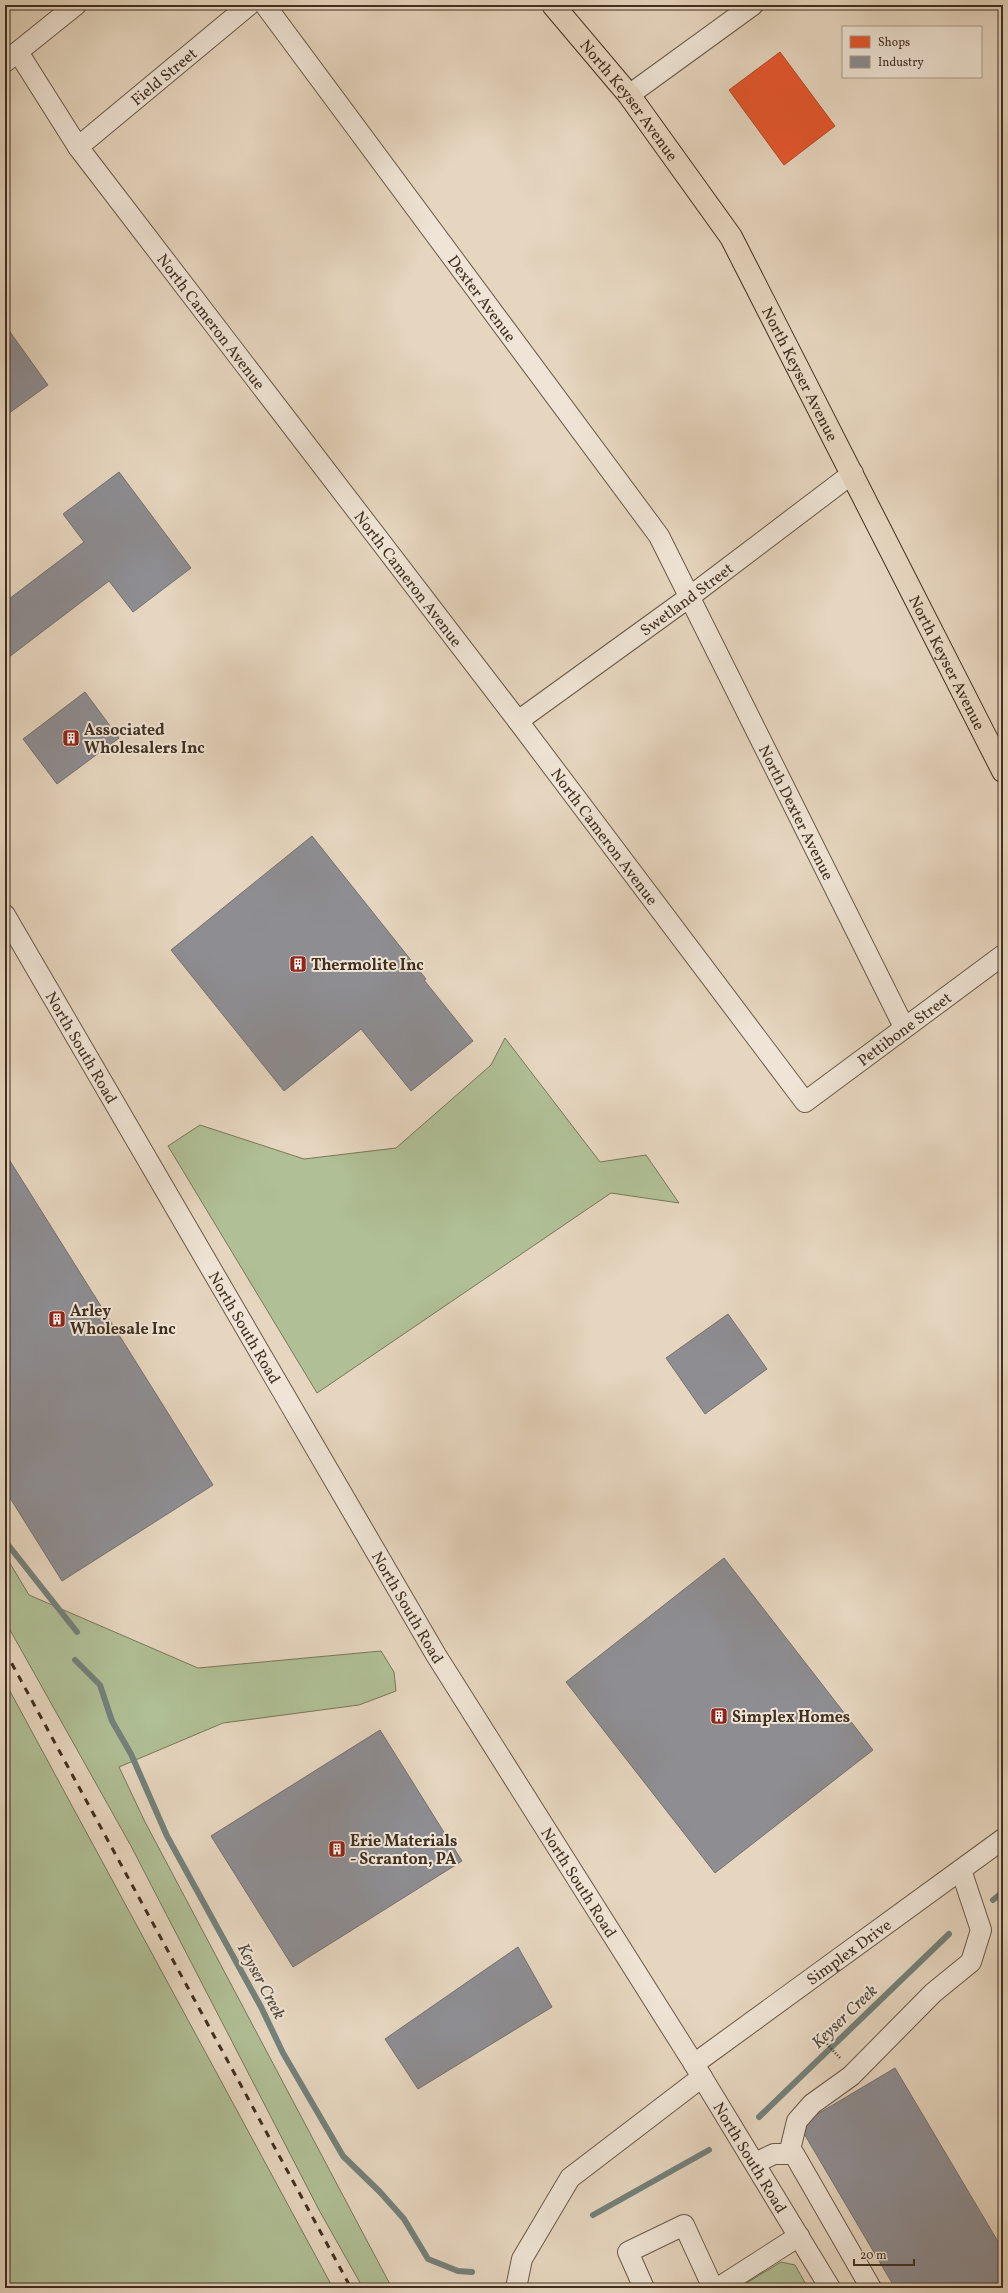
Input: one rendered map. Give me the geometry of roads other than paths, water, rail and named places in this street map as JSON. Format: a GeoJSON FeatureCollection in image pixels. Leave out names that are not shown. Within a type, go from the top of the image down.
{"type":"FeatureCollection","features":[{"type":"Feature","properties":{"kind":"main road","name":"North Keyser Avenue"},"geometry":{"type":"LineString","coordinates":[[553,5],[629,94],[731,237],[853,473],[1003,771]]}},
{"type":"Feature","properties":{"kind":"street"},"geometry":{"type":"LineString","coordinates":[[12,57],[51,12],[76,5]]}},
{"type":"Feature","properties":{"kind":"street","name":"Field Street"},"geometry":{"type":"LineString","coordinates":[[78,147],[250,5]]}},
{"type":"Feature","properties":{"kind":"street","name":"Dexter Avenue"},"geometry":{"type":"LineString","coordinates":[[265,5],[659,536],[688,598]]}},
{"type":"Feature","properties":{"kind":"street"},"geometry":{"type":"LineString","coordinates":[[629,94],[753,5]]}},
{"type":"Feature","properties":{"kind":"street","name":"North Cameron Avenue"},"geometry":{"type":"LineString","coordinates":[[12,57],[78,147],[518,721],[805,1102]]}},
{"type":"Feature","properties":{"kind":"street","name":"Swetland Street"},"geometry":{"type":"LineString","coordinates":[[518,721],[688,598],[853,473]]}},
{"type":"Feature","properties":{"kind":"street","name":"North Dexter Avenue"},"geometry":{"type":"LineString","coordinates":[[688,598],[904,1028]]}},
{"type":"Feature","properties":{"kind":"street","name":"North South Road"},"geometry":{"type":"LineString","coordinates":[[5,915],[436,1654],[698,2070],[830,2288]]}},
{"type":"Feature","properties":{"kind":"street","name":"Pettibone Street"},"geometry":{"type":"LineString","coordinates":[[805,1102],[1003,955]]}},
{"type":"Feature","properties":{"kind":"street","name":"Simplex Drive"},"geometry":{"type":"LineString","coordinates":[[516,2288],[522,2259],[570,2178],[698,2070],[1003,1839]]}},
{"type":"Feature","properties":{"kind":"street"},"geometry":{"type":"LineString","coordinates":[[789,2154],[798,2121],[812,2104],[851,2076],[933,1993],[971,1962],[981,1930],[961,1870]]}},
{"type":"Feature","properties":{"kind":"street"},"geometry":{"type":"LineString","coordinates":[[755,2163],[774,2154],[794,2154],[871,2288]]}},
{"type":"Feature","properties":{"kind":"street"},"geometry":{"type":"LineString","coordinates":[[644,2288],[628,2252],[684,2225],[713,2288]]}},
{"type":"Feature","properties":{"kind":"street"},"geometry":{"type":"LineString","coordinates":[[718,2288],[798,2236]]}},
{"type":"Feature","properties":{"kind":"waterway","name":"Keyser Creek"},"geometry":{"type":"LineString","coordinates":[[5,1541],[77,1632]]}},
{"type":"Feature","properties":{"kind":"waterway","name":"Keyser Creek"},"geometry":{"type":"LineString","coordinates":[[75,1660],[100,1685],[112,1721],[131,1754],[167,1836],[261,2007],[283,2053],[343,2156],[380,2192],[404,2219],[428,2259],[458,2271],[472,2272]]}},
{"type":"Feature","properties":{"kind":"waterway","name":"Keyser Creek"},"geometry":{"type":"LineString","coordinates":[[993,1900],[1003,1892]]}},
{"type":"Feature","properties":{"kind":"waterway","name":"Keyser Creek"},"geometry":{"type":"LineString","coordinates":[[759,2117],[949,1934]]}},
{"type":"Feature","properties":{"kind":"waterway","name":"Keyser Creek"},"geometry":{"type":"LineString","coordinates":[[593,2215],[709,2150]]}},
{"type":"Feature","properties":{"kind":"railway"},"geometry":{"type":"LineString","coordinates":[[5,1651],[351,2288]]}},
{"type":"Feature","properties":{"kind":"place","name":"Associated Wholesalers Inc"},"geometry":{"type":"Point","coordinates":[71,738]}},
{"type":"Feature","properties":{"kind":"place","name":"Thermolite Inc"},"geometry":{"type":"Point","coordinates":[298,964]}},
{"type":"Feature","properties":{"kind":"place","name":"Arley Wholesale Inc"},"geometry":{"type":"Point","coordinates":[57,1319]}},
{"type":"Feature","properties":{"kind":"place","name":"Simplex Homes"},"geometry":{"type":"Point","coordinates":[719,1716]}},
{"type":"Feature","properties":{"kind":"place","name":"Erie Materials - Scranton, PA"},"geometry":{"type":"Point","coordinates":[337,1849]}}]}
